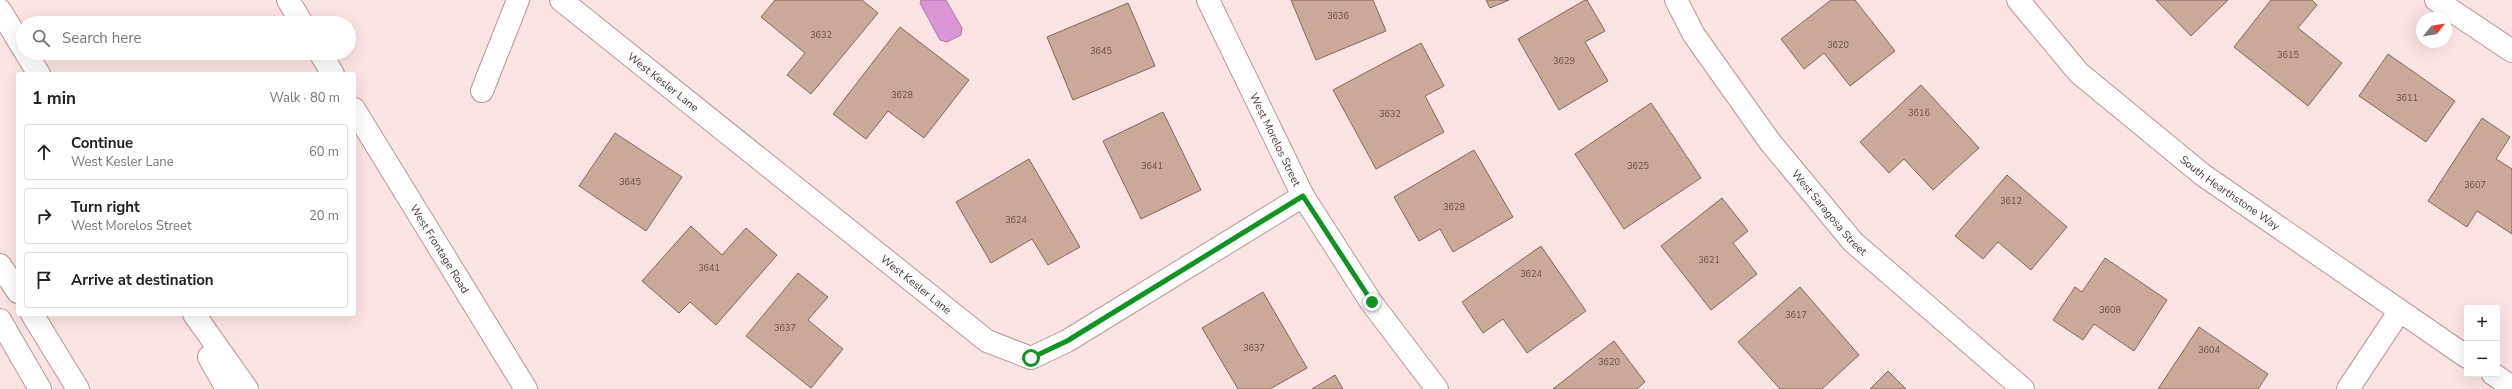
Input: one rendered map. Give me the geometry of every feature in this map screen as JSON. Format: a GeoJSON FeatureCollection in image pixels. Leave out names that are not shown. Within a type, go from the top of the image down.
{"type":"FeatureCollection","features":[{"type":"Feature","properties":{"kind":"main road"},"geometry":{"type":"LineString","coordinates":[[288,0],[298,16]]}},
{"type":"Feature","properties":{"kind":"main road"},"geometry":{"type":"LineString","coordinates":[[482,91],[518,0]]}},
{"type":"Feature","properties":{"kind":"main road","name":"West Kesler Lane"},"geometry":{"type":"LineString","coordinates":[[561,0],[987,341],[1031,358],[1067,341],[1303,196]]}},
{"type":"Feature","properties":{"kind":"main road","name":"West Morelos Street"},"geometry":{"type":"LineString","coordinates":[[1208,0],[1303,196],[1372,302],[1437,389]]}},
{"type":"Feature","properties":{"kind":"main road","name":"West Saragosa Street"},"geometry":{"type":"LineString","coordinates":[[1676,0],[1694,35],[1770,142],[1853,242],[2023,389]]}},
{"type":"Feature","properties":{"kind":"main road","name":"South Hearthstone Way"},"geometry":{"type":"LineString","coordinates":[[2018,0],[2079,73],[2203,175],[2399,312],[2464,355]]}},
{"type":"Feature","properties":{"kind":"main road"},"geometry":{"type":"LineString","coordinates":[[2436,0],[2512,51]]}},
{"type":"Feature","properties":{"kind":"main road"},"geometry":{"type":"LineString","coordinates":[[0,10],[16,36]]}},
{"type":"Feature","properties":{"kind":"main road"},"geometry":{"type":"LineString","coordinates":[[30,60],[38,72]]}},
{"type":"Feature","properties":{"kind":"main road"},"geometry":{"type":"LineString","coordinates":[[324,60],[332,72]]}},
{"type":"Feature","properties":{"kind":"main road","name":"West Frontage Road"},"geometry":{"type":"LineString","coordinates":[[356,111],[526,389]]}},
{"type":"Feature","properties":{"kind":"main road"},"geometry":{"type":"LineString","coordinates":[[0,265],[16,289]]}},
{"type":"Feature","properties":{"kind":"main road"},"geometry":{"type":"LineString","coordinates":[[2348,389],[2399,312]]}},
{"type":"Feature","properties":{"kind":"main road"},"geometry":{"type":"LineString","coordinates":[[33,316],[78,389]]}},
{"type":"Feature","properties":{"kind":"main road"},"geometry":{"type":"LineString","coordinates":[[184,316],[227,389]]}},
{"type":"Feature","properties":{"kind":"main road"},"geometry":{"type":"LineString","coordinates":[[195,316],[247,389]]}},
{"type":"Feature","properties":{"kind":"main road"},"geometry":{"type":"LineString","coordinates":[[0,320],[40,389]]}},
{"type":"Feature","properties":{"kind":"main road"},"geometry":{"type":"LineString","coordinates":[[2497,377],[2512,387]]}},
{"type":"Feature","properties":{"kind":"shaded area"},"geometry":{"type":"Polygon","coordinates":[[[921,0],[946,0],[962,28],[961,35],[947,42],[940,40],[920,3],[921,0]]]}},
{"type":"Feature","properties":{"kind":"building"},"geometry":{"type":"Polygon","coordinates":[[[775,0],[862,0],[878,13],[811,94],[787,75],[805,53],[761,17],[775,0]]]}},
{"type":"Feature","properties":{"kind":"building"},"geometry":{"type":"Polygon","coordinates":[[[1291,0],[1373,0],[1386,31],[1316,60],[1291,0]]]}},
{"type":"Feature","properties":{"kind":"building"},"geometry":{"type":"Polygon","coordinates":[[[1486,0],[1509,0],[1490,8],[1486,0]]]}},
{"type":"Feature","properties":{"kind":"building"},"geometry":{"type":"Polygon","coordinates":[[[1587,0],[1605,31],[1585,42],[1608,81],[1559,110],[1518,39],[1587,0]]]}},
{"type":"Feature","properties":{"kind":"building"},"geometry":{"type":"Polygon","coordinates":[[[1831,0],[1855,0],[1895,51],[1850,86],[1824,53],[1804,69],[1781,39],[1831,0]]]}},
{"type":"Feature","properties":{"kind":"building"},"geometry":{"type":"Polygon","coordinates":[[[2156,0],[2228,0],[2191,36],[2156,0]]]}},
{"type":"Feature","properties":{"kind":"building"},"geometry":{"type":"Polygon","coordinates":[[[2271,0],[2312,0],[2317,5],[2298,28],[2342,63],[2308,106],[2234,47],[2271,0]]]}},
{"type":"Feature","properties":{"kind":"building"},"geometry":{"type":"Polygon","coordinates":[[[1128,3],[1155,66],[1073,100],[1047,37],[1128,3]]]}},
{"type":"Feature","properties":{"kind":"building"},"geometry":{"type":"Polygon","coordinates":[[[900,27],[969,80],[924,138],[888,111],[866,139],[833,114],[900,27]]]}},
{"type":"Feature","properties":{"kind":"building"},"geometry":{"type":"Polygon","coordinates":[[[1421,43],[1444,86],[1425,96],[1444,132],[1376,169],[1333,90],[1421,43]]]}},
{"type":"Feature","properties":{"kind":"building"},"geometry":{"type":"Polygon","coordinates":[[[2388,54],[2455,101],[2426,142],[2359,96],[2388,54]]]}},
{"type":"Feature","properties":{"kind":"building"},"geometry":{"type":"Polygon","coordinates":[[[1921,85],[1979,148],[1933,190],[1904,159],[1889,173],[1860,142],[1921,85]]]}},
{"type":"Feature","properties":{"kind":"building"},"geometry":{"type":"Polygon","coordinates":[[[1651,103],[1701,178],[1624,229],[1575,154],[1651,103]]]}},
{"type":"Feature","properties":{"kind":"building"},"geometry":{"type":"Polygon","coordinates":[[[1163,112],[1201,190],[1141,219],[1103,141],[1163,112]]]}},
{"type":"Feature","properties":{"kind":"building"},"geometry":{"type":"Polygon","coordinates":[[[2482,118],[2510,137],[2496,159],[2512,169],[2512,234],[2477,211],[2467,227],[2428,201],[2482,118]]]}},
{"type":"Feature","properties":{"kind":"building"},"geometry":{"type":"Polygon","coordinates":[[[615,133],[682,177],[646,231],[579,186],[615,133]]]}},
{"type":"Feature","properties":{"kind":"building"},"geometry":{"type":"Polygon","coordinates":[[[1474,150],[1513,217],[1453,252],[1440,229],[1419,241],[1394,197],[1474,150]]]}},
{"type":"Feature","properties":{"kind":"building"},"geometry":{"type":"Polygon","coordinates":[[[1029,159],[1080,247],[1048,265],[1032,239],[991,263],[956,202],[1029,159]]]}},
{"type":"Feature","properties":{"kind":"building"},"geometry":{"type":"Polygon","coordinates":[[[2007,175],[2067,227],[2031,270],[1998,242],[1983,259],[1955,236],[2007,175]]]}},
{"type":"Feature","properties":{"kind":"building"},"geometry":{"type":"Polygon","coordinates":[[[1722,198],[1748,231],[1733,243],[1757,274],[1711,310],[1661,246],[1722,198]]]}},
{"type":"Feature","properties":{"kind":"building"},"geometry":{"type":"Polygon","coordinates":[[[691,226],[722,255],[746,228],[777,255],[716,325],[690,302],[679,313],[642,281],[691,226]]]}},
{"type":"Feature","properties":{"kind":"building"},"geometry":{"type":"Polygon","coordinates":[[[1541,246],[1586,311],[1527,353],[1503,319],[1483,333],[1462,302],[1541,246]]]}},
{"type":"Feature","properties":{"kind":"building"},"geometry":{"type":"Polygon","coordinates":[[[2105,258],[2167,300],[2134,351],[2094,324],[2083,340],[2053,320],[2075,287],[2082,292],[2105,258]]]}},
{"type":"Feature","properties":{"kind":"building"},"geometry":{"type":"Polygon","coordinates":[[[798,273],[828,297],[808,320],[843,349],[811,388],[746,336],[798,273]]]}},
{"type":"Feature","properties":{"kind":"building"},"geometry":{"type":"Polygon","coordinates":[[[1800,287],[1859,355],[1822,389],[1780,389],[1738,342],[1800,287]]]}},
{"type":"Feature","properties":{"kind":"building"},"geometry":{"type":"Polygon","coordinates":[[[1263,292],[1307,368],[1270,389],[1238,389],[1202,328],[1263,292]]]}},
{"type":"Feature","properties":{"kind":"building"},"geometry":{"type":"Polygon","coordinates":[[[2199,327],[2268,374],[2258,389],[2158,389],[2199,327]]]}},
{"type":"Feature","properties":{"kind":"building"},"geometry":{"type":"Polygon","coordinates":[[[1614,341],[1645,382],[1637,389],[1553,389],[1614,341]]]}},
{"type":"Feature","properties":{"kind":"building"},"geometry":{"type":"Polygon","coordinates":[[[1888,371],[1906,389],[1870,389],[1888,371]]]}},
{"type":"Feature","properties":{"kind":"building"},"geometry":{"type":"Polygon","coordinates":[[[1335,375],[1343,389],[1312,389],[1335,375]]]}},
{"type":"Feature","properties":{"kind":"route"},"geometry":{"type":"LineString","coordinates":[[1031,358],[1067,341],[1303,196],[1372,302]]}}]}
